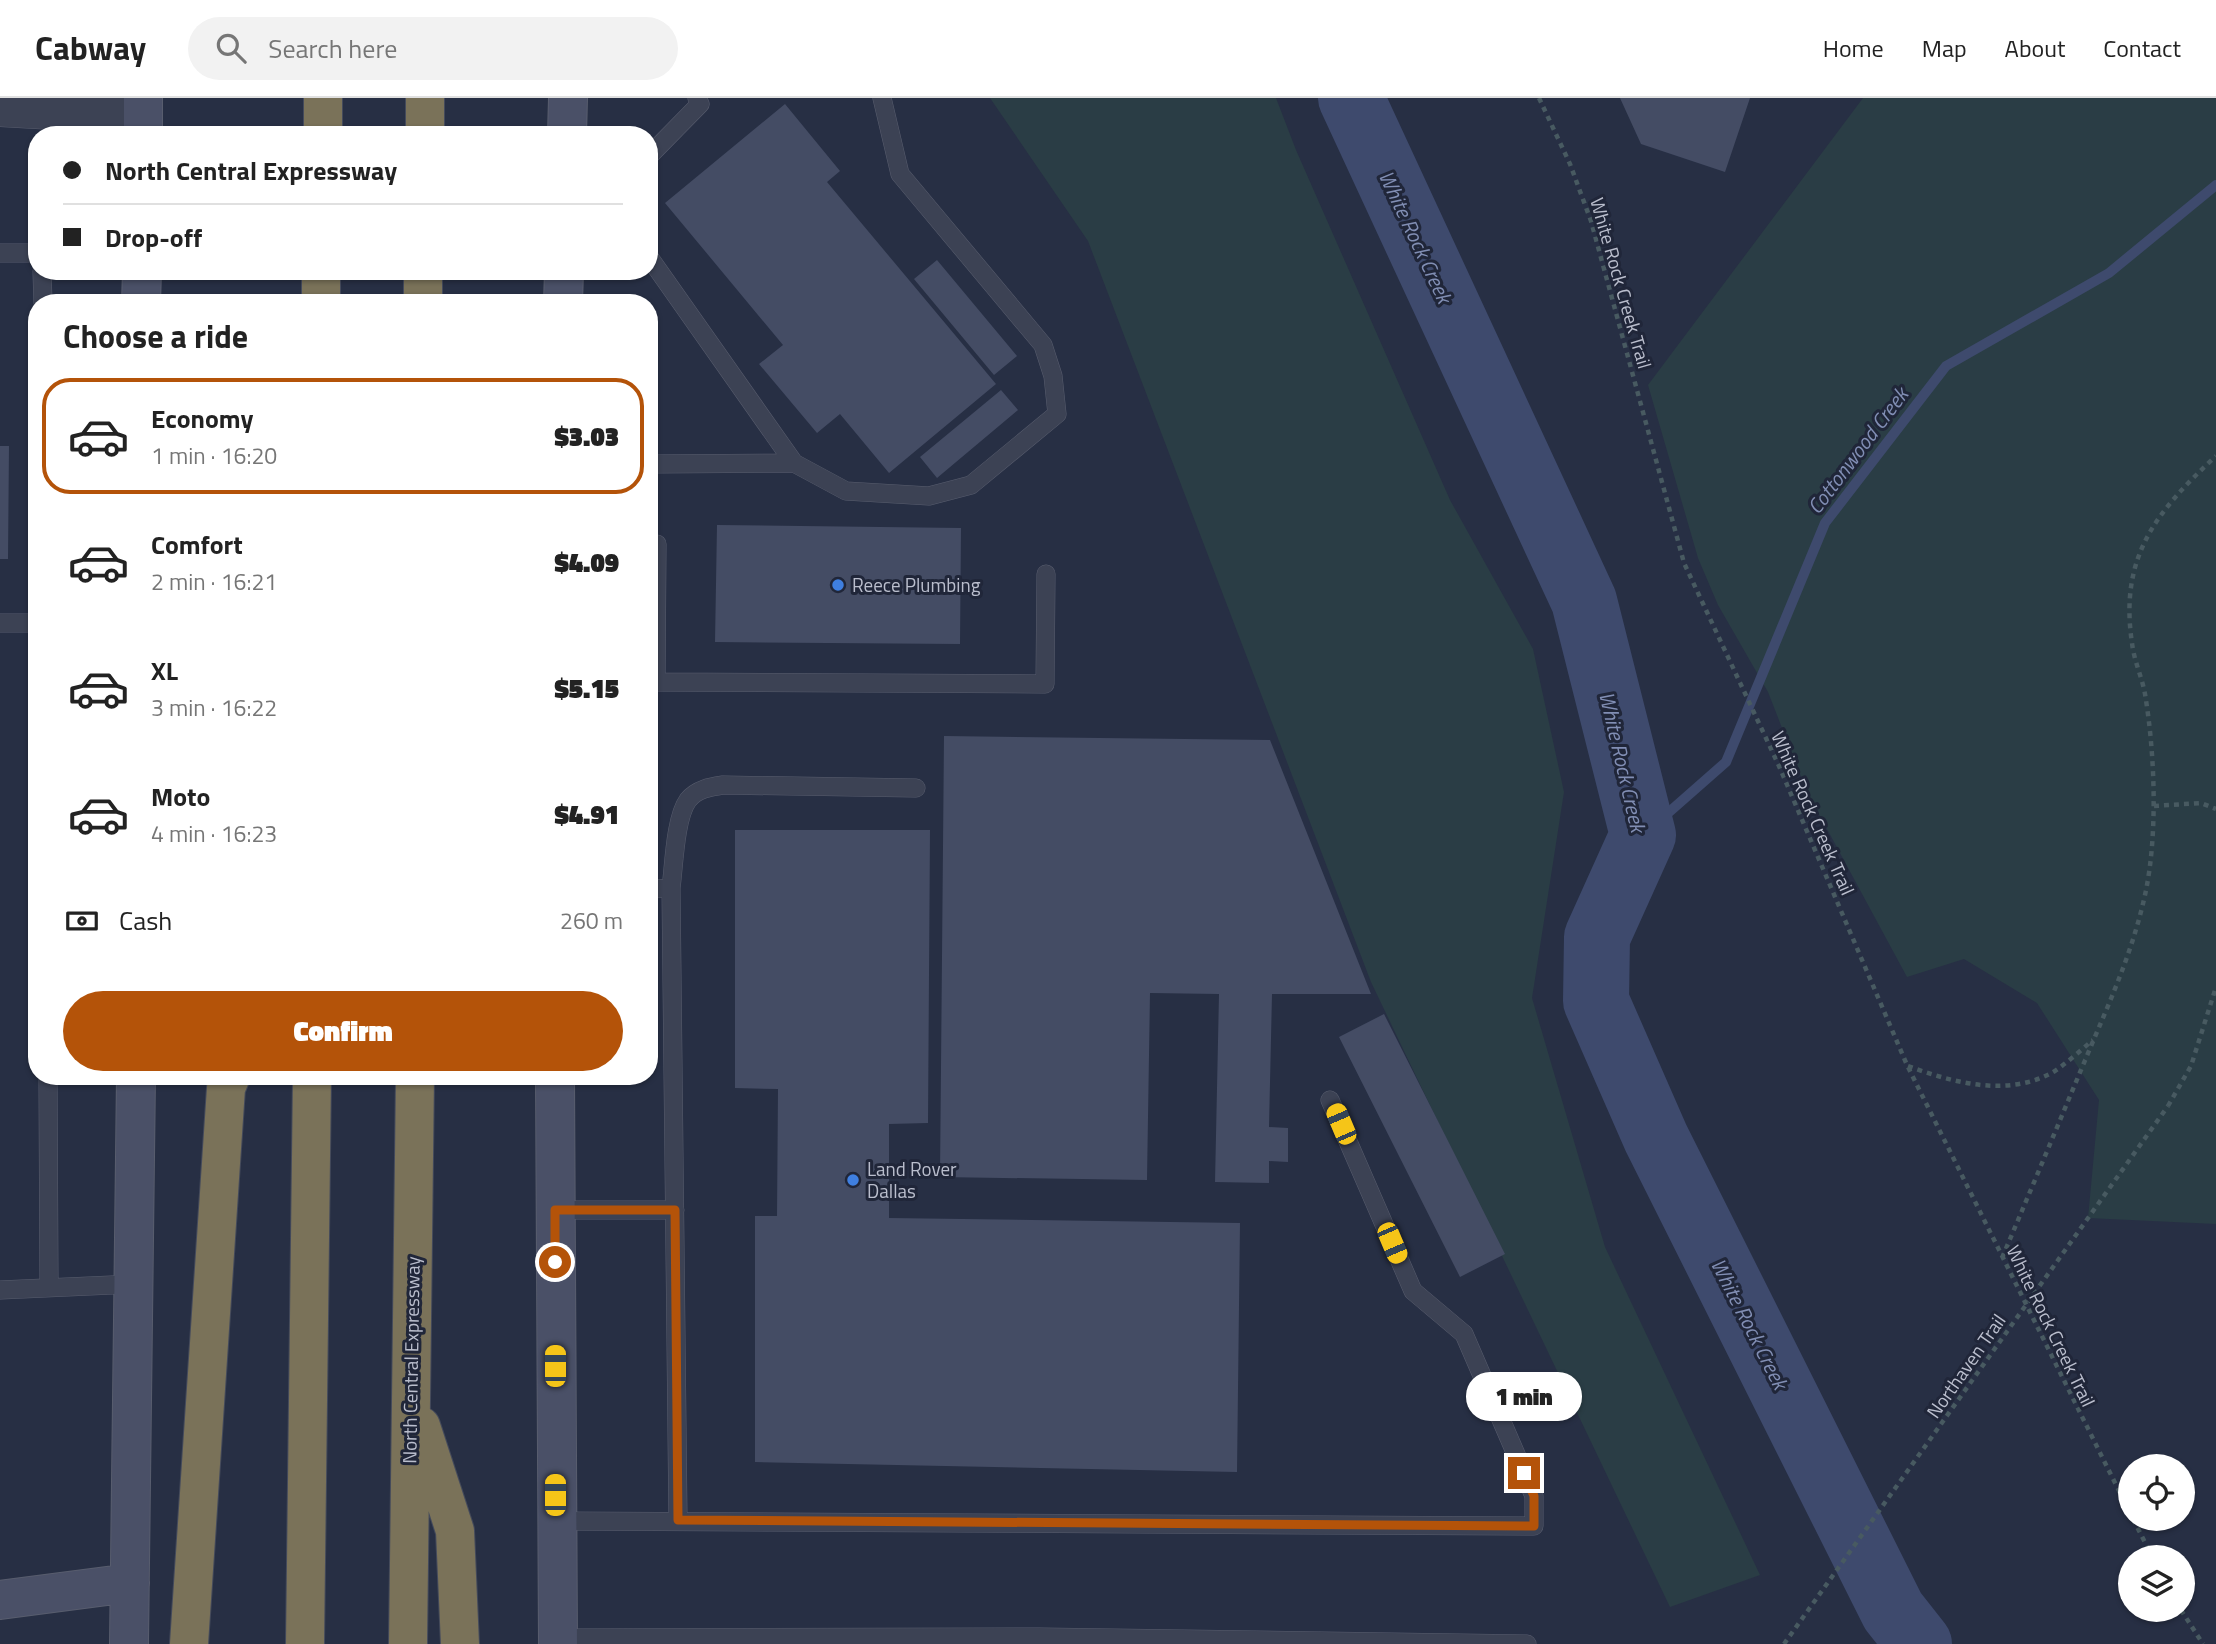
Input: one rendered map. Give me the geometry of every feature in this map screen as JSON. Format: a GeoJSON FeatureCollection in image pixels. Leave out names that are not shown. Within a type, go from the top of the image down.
{"type":"FeatureCollection","features":[{"type":"Feature","properties":{"kind":"highway"},"geometry":{"type":"LineString","coordinates":[[323,98],[323,126]]}},
{"type":"Feature","properties":{"kind":"highway"},"geometry":{"type":"LineString","coordinates":[[425,98],[425,126]]}},
{"type":"Feature","properties":{"kind":"highway"},"geometry":{"type":"LineString","coordinates":[[189,1644],[227,1085]]}},
{"type":"Feature","properties":{"kind":"highway"},"geometry":{"type":"LineString","coordinates":[[305,1644],[312,1085]]}},
{"type":"Feature","properties":{"kind":"highway","name":"North Central Expressway"},"geometry":{"type":"LineString","coordinates":[[408,1644],[415,1085]]}},
{"type":"Feature","properties":{"kind":"highway"},"geometry":{"type":"LineString","coordinates":[[411,1394],[455,1531],[460,1644]]}},
{"type":"Feature","properties":{"kind":"main road"},"geometry":{"type":"LineString","coordinates":[[567,126],[568,98]]}},
{"type":"Feature","properties":{"kind":"main road"},"geometry":{"type":"LineString","coordinates":[[129,1644],[136,1085]]}},
{"type":"Feature","properties":{"kind":"main road"},"geometry":{"type":"LineString","coordinates":[[555,1085],[558,1641]]}},
{"type":"Feature","properties":{"kind":"main road"},"geometry":{"type":"LineString","coordinates":[[0,1600],[130,1583]]}},
{"type":"Feature","properties":{"kind":"street"},"geometry":{"type":"LineString","coordinates":[[0,108],[143,116]]}},
{"type":"Feature","properties":{"kind":"lane"},"geometry":{"type":"LineString","coordinates":[[658,147],[699,104],[697,98]]}},
{"type":"Feature","properties":{"kind":"lane"},"geometry":{"type":"LineString","coordinates":[[658,270],[794,463],[846,491],[929,496],[971,485],[1057,414],[1053,376],[1043,345],[900,174],[882,98]]}},
{"type":"Feature","properties":{"kind":"lane"},"geometry":{"type":"LineString","coordinates":[[0,253],[28,253]]}},
{"type":"Feature","properties":{"kind":"lane"},"geometry":{"type":"LineString","coordinates":[[658,464],[794,463]]}},
{"type":"Feature","properties":{"kind":"lane"},"geometry":{"type":"LineString","coordinates":[[658,682],[1045,684],[1046,573]]}},
{"type":"Feature","properties":{"kind":"lane"},"geometry":{"type":"LineString","coordinates":[[0,623],[28,623]]}},
{"type":"Feature","properties":{"kind":"lane"},"geometry":{"type":"LineString","coordinates":[[678,1520],[671,888],[678,831],[688,801],[704,788],[723,785],[916,788]]}},
{"type":"Feature","properties":{"kind":"lane"},"geometry":{"type":"LineString","coordinates":[[658,889],[671,888]]}},
{"type":"Feature","properties":{"kind":"lane"},"geometry":{"type":"LineString","coordinates":[[48,1085],[50,1286]]}},
{"type":"Feature","properties":{"kind":"lane"},"geometry":{"type":"LineString","coordinates":[[556,1521],[1534,1526],[1534,1496],[1464,1334],[1413,1291],[1331,1100]]}},
{"type":"Feature","properties":{"kind":"lane"},"geometry":{"type":"LineString","coordinates":[[555,1210],[675,1210]]}},
{"type":"Feature","properties":{"kind":"lane"},"geometry":{"type":"LineString","coordinates":[[0,1290],[134,1283]]}},
{"type":"Feature","properties":{"kind":"lane"},"geometry":{"type":"LineString","coordinates":[[558,1641],[1039,1640],[1527,1644]]}},
{"type":"Feature","properties":{"kind":"path","name":"White Rock Creek Trail"},"geometry":{"type":"LineString","coordinates":[[1539,98],[1570,164],[1591,221],[1684,563],[1779,766],[1907,1065],[2118,1489]]}},
{"type":"Feature","properties":{"kind":"path"},"geometry":{"type":"LineString","coordinates":[[2002,1259],[2127,964],[2146,892],[2154,806],[2145,695],[2132,646],[2129,616],[2134,567],[2153,526],[2174,496],[2216,456]]}},
{"type":"Feature","properties":{"kind":"path"},"geometry":{"type":"LineString","coordinates":[[2154,806],[2201,803],[2216,809]]}},
{"type":"Feature","properties":{"kind":"path","name":"Northaven Trail"},"geometry":{"type":"LineString","coordinates":[[1784,1644],[2168,1106],[2191,1066],[2216,987]]}},
{"type":"Feature","properties":{"kind":"path"},"geometry":{"type":"LineString","coordinates":[[1907,1065],[1943,1079],[1983,1087],[2022,1083],[2054,1071],[2094,1040]]}},
{"type":"Feature","properties":{"kind":"path"},"geometry":{"type":"LineString","coordinates":[[2189,1622],[2203,1644]]}},
{"type":"Feature","properties":{"kind":"shaded area"},"geometry":{"type":"Polygon","coordinates":[[[990,98],[1276,98],[1296,150],[1450,500],[1533,649],[1564,792],[1532,998],[1605,1247],[1760,1575],[1670,1607],[1371,982],[1088,241],[990,98]]]}},
{"type":"Feature","properties":{"kind":"shaded area"},"geometry":{"type":"Polygon","coordinates":[[[1863,98],[2216,98],[2216,1224],[2088,1218],[2099,1100],[2037,1003],[1964,959],[1907,977],[1807,792],[1768,692],[1718,605],[1698,558],[1648,385],[1863,98]]]}},
{"type":"Feature","properties":{"kind":"building"},"geometry":{"type":"Polygon","coordinates":[[[1620,98],[1750,98],[1725,172],[1641,144],[1620,98]]]}},
{"type":"Feature","properties":{"kind":"building"},"geometry":{"type":"Polygon","coordinates":[[[785,104],[840,171],[827,182],[996,384],[889,473],[840,414],[817,433],[759,364],[783,345],[665,203],[785,104]]]}},
{"type":"Feature","properties":{"kind":"building"},"geometry":{"type":"Polygon","coordinates":[[[937,260],[1017,356],[994,375],[914,279],[937,260]]]}},
{"type":"Feature","properties":{"kind":"building"},"geometry":{"type":"Polygon","coordinates":[[[1001,390],[1018,410],[937,478],[920,457],[1001,390]]]}},
{"type":"Feature","properties":{"kind":"building"},"geometry":{"type":"Polygon","coordinates":[[[0,446],[9,446],[8,559],[0,559],[0,446]]]}},
{"type":"Feature","properties":{"kind":"building","name":"Reece Plumbing"},"geometry":{"type":"Polygon","coordinates":[[[717,525],[961,528],[960,644],[715,642],[717,525]]]}},
{"type":"Feature","properties":{"kind":"building"},"geometry":{"type":"Polygon","coordinates":[[[944,736],[1270,740],[1371,994],[1272,994],[1269,1127],[1288,1128],[1288,1162],[1269,1161],[1269,1183],[1215,1182],[1219,994],[1150,993],[1147,1180],[940,1177],[944,736]]]}},
{"type":"Feature","properties":{"kind":"building"},"geometry":{"type":"Polygon","coordinates":[[[735,830],[930,830],[928,1123],[889,1124],[889,1218],[1240,1223],[1237,1472],[755,1462],[755,1216],[777,1216],[778,1089],[735,1088],[735,830]]]}},
{"type":"Feature","properties":{"kind":"building"},"geometry":{"type":"Polygon","coordinates":[[[1384,1014],[1505,1254],[1460,1277],[1339,1037],[1384,1014]]]}},
{"type":"Feature","properties":{"kind":"waterway","name":"White Rock Creek"},"geometry":{"type":"LineString","coordinates":[[1351,98],[1584,601],[1643,835],[1597,937],[1596,1001],[1656,1138],[1893,1611],[1919,1644]]}},
{"type":"Feature","properties":{"kind":"waterway","name":"Cottonwood Creek"},"geometry":{"type":"LineString","coordinates":[[1643,835],[1726,762],[1825,523],[1946,366],[2109,273],[2216,185]]}},
{"type":"Feature","properties":{"kind":"place","name":"Reece Plumbing"},"geometry":{"type":"Point","coordinates":[838,585]}},
{"type":"Feature","properties":{"kind":"place","name":"Land Rover Dallas"},"geometry":{"type":"Point","coordinates":[853,1180]}},
{"type":"Feature","properties":{"kind":"route"},"geometry":{"type":"LineString","coordinates":[[555,1262],[555,1210],[675,1210],[678,1520],[1534,1526],[1534,1496],[1524,1473]]}}]}
